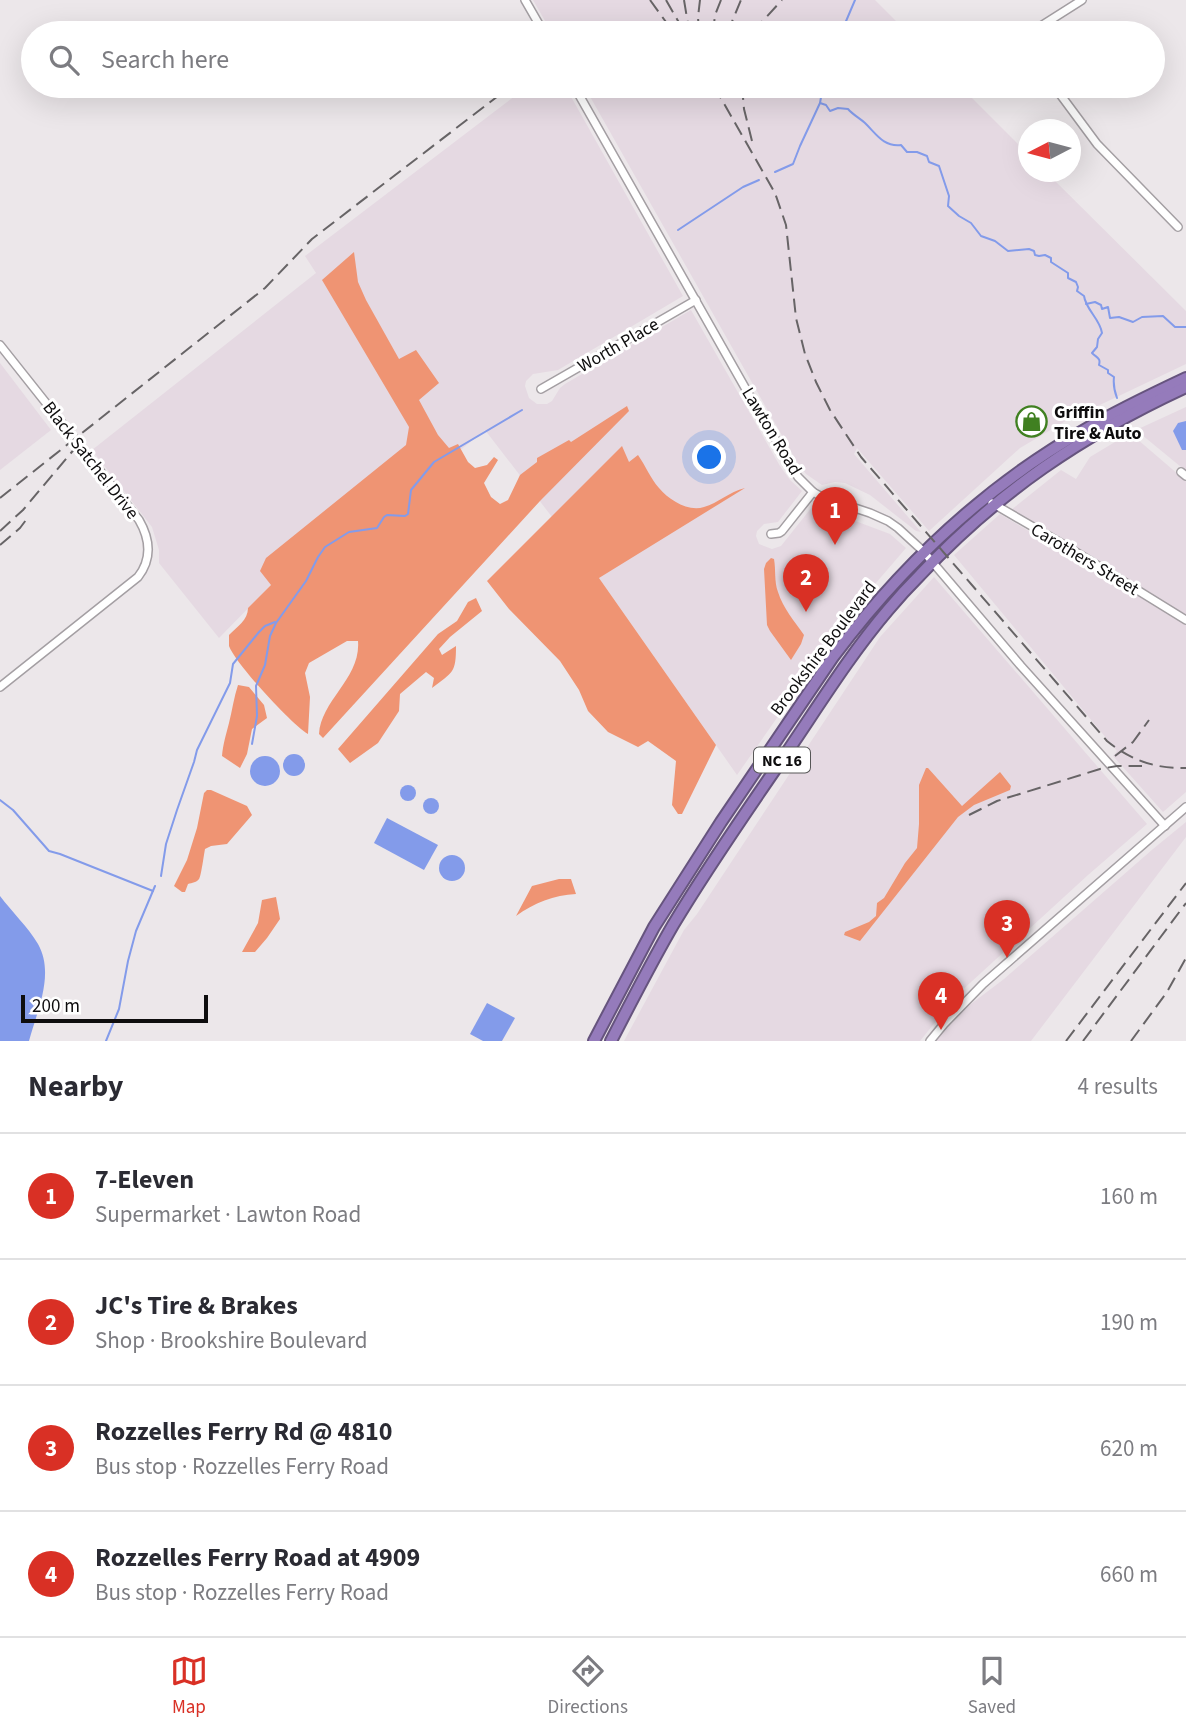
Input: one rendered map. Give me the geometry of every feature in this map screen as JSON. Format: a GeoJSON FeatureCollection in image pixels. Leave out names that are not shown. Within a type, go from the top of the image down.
{"type":"FeatureCollection","features":[{"type":"Feature","properties":{"kind":"highway","name":"Brookshire Boulevard"},"geometry":{"type":"LineString","coordinates":[[611,1041],[667,936],[733,830],[889,607],[968,527],[989,501],[1032,463],[1086,429],[1186,378]]}},
{"type":"Feature","properties":{"kind":"highway","name":"Brookshire Boulevard"},"geometry":{"type":"LineString","coordinates":[[594,1041],[654,927],[721,822],[833,657],[872,607],[923,551],[989,501],[1066,451],[1134,412],[1186,387]]}},
{"type":"Feature","properties":{"kind":"highway"},"geometry":{"type":"LineString","coordinates":[[654,927],[667,936]]}},
{"type":"Feature","properties":{"kind":"street"},"geometry":{"type":"LineString","coordinates":[[525,0],[537,21]]}},
{"type":"Feature","properties":{"kind":"street"},"geometry":{"type":"LineString","coordinates":[[1049,21],[1082,0]]}},
{"type":"Feature","properties":{"kind":"street","name":"Lawton Road"},"geometry":{"type":"LineString","coordinates":[[581,98],[790,466],[800,479],[822,497],[888,521],[923,551],[1165,826]]}},
{"type":"Feature","properties":{"kind":"street"},"geometry":{"type":"LineString","coordinates":[[1063,98],[1097,144],[1178,227]]}},
{"type":"Feature","properties":{"kind":"street","name":"Worth Place"},"geometry":{"type":"LineString","coordinates":[[541,389],[696,300]]}},
{"type":"Feature","properties":{"kind":"street","name":"Black Satchel Drive"},"geometry":{"type":"LineString","coordinates":[[0,345],[123,500],[144,530],[148,542],[146,561],[138,577],[0,687]]}},
{"type":"Feature","properties":{"kind":"street"},"geometry":{"type":"LineString","coordinates":[[771,534],[782,531],[813,492]]}},
{"type":"Feature","properties":{"kind":"street","name":"Carothers Street"},"geometry":{"type":"LineString","coordinates":[[989,501],[1186,620]]}},
{"type":"Feature","properties":{"kind":"street"},"geometry":{"type":"LineString","coordinates":[[930,1041],[983,985],[1186,807]]}},
{"type":"Feature","properties":{"kind":"shaded area"},"geometry":{"type":"Polygon","coordinates":[[[533,0],[875,0],[896,21],[545,21],[533,0]]]}},
{"type":"Feature","properties":{"kind":"shaded area"},"geometry":{"type":"Polygon","coordinates":[[[512,98],[572,98],[683,296],[558,370],[533,374],[525,386],[529,398],[537,404],[547,404],[565,384],[691,310],[780,466],[802,491],[778,522],[764,524],[757,531],[759,544],[772,549],[781,546],[816,502],[818,507],[890,534],[906,548],[851,612],[737,775],[599,578],[485,430],[442,465],[261,570],[271,585],[219,638],[159,563],[159,550],[152,527],[92,450],[316,273],[305,256],[512,98]]]}},
{"type":"Feature","properties":{"kind":"shaded area"},"geometry":{"type":"Polygon","coordinates":[[[591,98],[972,98],[1018,144],[1018,182],[1056,182],[1186,311],[1186,364],[1064,422],[1020,448],[929,531],[857,448],[854,454],[921,532],[916,531],[870,495],[845,483],[822,485],[806,474],[591,98]]]}},
{"type":"Feature","properties":{"kind":"shaded area"},"geometry":{"type":"Polygon","coordinates":[[[354,252],[358,282],[399,359],[416,350],[439,383],[419,400],[438,435],[449,448],[458,444],[468,462],[475,468],[487,465],[494,457],[498,460],[484,483],[491,497],[500,504],[508,500],[520,475],[537,462],[537,458],[569,440],[571,442],[627,406],[629,411],[540,501],[323,738],[319,734],[321,722],[348,678],[357,654],[358,641],[347,641],[309,663],[305,673],[310,697],[308,734],[252,679],[233,654],[229,646],[229,635],[244,620],[248,608],[271,585],[260,571],[266,558],[406,445],[409,427],[322,280],[354,252]]]}},
{"type":"Feature","properties":{"kind":"shaded area"},"geometry":{"type":"Polygon","coordinates":[[[0,363],[51,430],[0,470],[0,363]]]}},
{"type":"Feature","properties":{"kind":"shaded area"},"geometry":{"type":"Polygon","coordinates":[[[1186,407],[1186,471],[1136,430],[1186,407]]]}},
{"type":"Feature","properties":{"kind":"shaded area"},"geometry":{"type":"Polygon","coordinates":[[[1130,433],[1186,481],[1186,618],[1011,510],[1061,470],[1076,479],[1090,457],[1130,433]]]}},
{"type":"Feature","properties":{"kind":"shaded area"},"geometry":{"type":"Polygon","coordinates":[[[622,446],[629,462],[638,455],[659,488],[673,501],[685,506],[704,507],[745,488],[599,578],[716,745],[682,814],[678,814],[672,805],[676,761],[648,741],[638,747],[608,732],[588,711],[579,690],[560,661],[509,609],[487,581],[622,446]]]}},
{"type":"Feature","properties":{"kind":"shaded area"},"geometry":{"type":"Polygon","coordinates":[[[1000,514],[1186,624],[1186,792],[1163,812],[1113,756],[1117,751],[954,555],[1000,514]]]}},
{"type":"Feature","properties":{"kind":"shaded area"},"geometry":{"type":"Polygon","coordinates":[[[771,558],[774,559],[780,598],[804,635],[791,660],[767,625],[764,569],[771,558]]]}},
{"type":"Feature","properties":{"kind":"shaded area"},"geometry":{"type":"Polygon","coordinates":[[[934,577],[1147,824],[958,994],[920,1041],[624,1041],[684,930],[880,637],[934,577]]]}},
{"type":"Feature","properties":{"kind":"shaded area"},"geometry":{"type":"Polygon","coordinates":[[[476,598],[482,611],[439,649],[442,655],[456,646],[452,671],[432,688],[434,678],[426,672],[400,694],[399,711],[378,743],[350,763],[338,749],[438,634],[457,621],[468,602],[476,598]]]}},
{"type":"Feature","properties":{"kind":"shaded area"},"geometry":{"type":"Polygon","coordinates":[[[238,685],[249,687],[264,705],[267,718],[252,729],[247,754],[240,768],[222,756],[238,685]]]}},
{"type":"Feature","properties":{"kind":"shaded area"},"geometry":{"type":"Polygon","coordinates":[[[926,768],[962,806],[1000,772],[1011,786],[1010,790],[974,805],[958,817],[860,941],[844,935],[876,916],[877,903],[884,898],[917,848],[919,785],[926,768]]]}},
{"type":"Feature","properties":{"kind":"shaded area"},"geometry":{"type":"Polygon","coordinates":[[[207,790],[247,806],[252,815],[227,844],[205,849],[199,879],[188,884],[185,892],[182,892],[174,886],[187,860],[207,790]]]}},
{"type":"Feature","properties":{"kind":"shaded area"},"geometry":{"type":"Polygon","coordinates":[[[1186,822],[1186,837],[1031,1041],[936,1041],[971,1004],[1004,979],[1186,822]]]}},
{"type":"Feature","properties":{"kind":"shaded area"},"geometry":{"type":"Polygon","coordinates":[[[559,879],[571,879],[576,894],[544,900],[516,916],[532,886],[559,879]]]}},
{"type":"Feature","properties":{"kind":"shaded area"},"geometry":{"type":"Polygon","coordinates":[[[276,897],[280,919],[255,952],[242,952],[258,923],[262,900],[276,897]]]}},
{"type":"Feature","properties":{"kind":"water"},"geometry":{"type":"Polygon","coordinates":[[[1186,421],[1186,450],[1182,450],[1173,431],[1178,423],[1186,421]]]}},
{"type":"Feature","properties":{"kind":"water"},"geometry":{"type":"Polygon","coordinates":[[[294,754],[302,757],[305,765],[302,773],[294,776],[286,773],[283,765],[286,757],[294,754]]]}},
{"type":"Feature","properties":{"kind":"water"},"geometry":{"type":"Polygon","coordinates":[[[265,756],[276,760],[280,771],[276,782],[265,786],[254,782],[250,771],[254,760],[265,756]]]}},
{"type":"Feature","properties":{"kind":"water"},"geometry":{"type":"Polygon","coordinates":[[[408,785],[414,787],[414,799],[408,801],[402,799],[400,793],[402,787],[408,785]]]}},
{"type":"Feature","properties":{"kind":"water"},"geometry":{"type":"Polygon","coordinates":[[[431,798],[437,800],[437,812],[431,814],[425,812],[423,806],[425,800],[431,798]]]}},
{"type":"Feature","properties":{"kind":"water"},"geometry":{"type":"Polygon","coordinates":[[[387,818],[438,845],[424,870],[374,843],[387,818]]]}},
{"type":"Feature","properties":{"kind":"water"},"geometry":{"type":"Polygon","coordinates":[[[452,855],[461,859],[465,868],[461,877],[452,881],[443,877],[439,868],[443,859],[452,855]]]}},
{"type":"Feature","properties":{"kind":"water"},"geometry":{"type":"Polygon","coordinates":[[[0,896],[34,938],[43,956],[45,980],[29,1041],[0,1041],[0,896]]]}},
{"type":"Feature","properties":{"kind":"water"},"geometry":{"type":"Polygon","coordinates":[[[487,1003],[515,1018],[502,1041],[483,1041],[470,1034],[487,1003]]]}},
{"type":"Feature","properties":{"kind":"waterway"},"geometry":{"type":"LineString","coordinates":[[846,21],[855,0]]}},
{"type":"Feature","properties":{"kind":"waterway"},"geometry":{"type":"LineString","coordinates":[[775,172],[793,164],[821,98]]}},
{"type":"Feature","properties":{"kind":"waterway"},"geometry":{"type":"LineString","coordinates":[[820,103],[826,105],[830,111],[848,109],[885,142],[901,145],[907,152],[927,156],[929,162],[939,166],[949,196],[948,206],[971,223],[981,236],[995,241],[1008,251],[1029,249],[1034,251],[1035,255],[1045,255],[1068,273],[1068,278],[1076,282],[1077,291],[1084,296],[1101,328],[1097,347],[1092,353],[1099,359],[1099,365],[1114,377],[1117,398]]}},
{"type":"Feature","properties":{"kind":"waterway"},"geometry":{"type":"LineString","coordinates":[[678,230],[743,187],[759,180]]}},
{"type":"Feature","properties":{"kind":"waterway"},"geometry":{"type":"LineString","coordinates":[[1086,304],[1095,302],[1101,305],[1102,309],[1108,307],[1110,318],[1119,317],[1133,322],[1142,317],[1163,316],[1175,327],[1186,327]]}},
{"type":"Feature","properties":{"kind":"waterway"},"geometry":{"type":"LineString","coordinates":[[252,744],[257,716],[256,686],[265,665],[270,636],[325,547],[349,532],[377,528],[387,515],[408,514],[411,490],[434,462],[522,410]]}},
{"type":"Feature","properties":{"kind":"waterway"},"geometry":{"type":"LineString","coordinates":[[1128,426],[1131,440]]}},
{"type":"Feature","properties":{"kind":"waterway"},"geometry":{"type":"LineString","coordinates":[[161,876],[166,844],[197,750],[230,683],[233,664],[259,632],[275,622]]}},
{"type":"Feature","properties":{"kind":"waterway"},"geometry":{"type":"LineString","coordinates":[[0,800],[13,810],[49,851],[153,891]]}},
{"type":"Feature","properties":{"kind":"waterway"},"geometry":{"type":"LineString","coordinates":[[106,1041],[119,1009],[136,931],[155,886]]}},
{"type":"Feature","properties":{"kind":"railway"},"geometry":{"type":"LineString","coordinates":[[650,0],[665,21]]}},
{"type":"Feature","properties":{"kind":"railway"},"geometry":{"type":"LineString","coordinates":[[666,0],[678,21]]}},
{"type":"Feature","properties":{"kind":"railway"},"geometry":{"type":"LineString","coordinates":[[684,0],[688,21]]}},
{"type":"Feature","properties":{"kind":"railway"},"geometry":{"type":"LineString","coordinates":[[698,21],[700,0]]}},
{"type":"Feature","properties":{"kind":"railway"},"geometry":{"type":"LineString","coordinates":[[714,21],[721,0]]}},
{"type":"Feature","properties":{"kind":"railway"},"geometry":{"type":"LineString","coordinates":[[733,21],[741,0]]}},
{"type":"Feature","properties":{"kind":"railway"},"geometry":{"type":"LineString","coordinates":[[763,21],[782,0]]}},
{"type":"Feature","properties":{"kind":"railway"},"geometry":{"type":"LineString","coordinates":[[0,498],[265,288],[312,239],[495,98]]}},
{"type":"Feature","properties":{"kind":"railway"},"geometry":{"type":"LineString","coordinates":[[721,98],[775,193],[786,225],[796,318],[805,354],[830,410],[861,457],[1107,741],[1144,762],[1164,767],[1186,768]]}},
{"type":"Feature","properties":{"kind":"railway"},"geometry":{"type":"LineString","coordinates":[[743,98],[752,141]]}},
{"type":"Feature","properties":{"kind":"railway"},"geometry":{"type":"LineString","coordinates":[[0,531],[23,510],[76,447]]}},
{"type":"Feature","properties":{"kind":"railway"},"geometry":{"type":"LineString","coordinates":[[0,545],[20,528],[29,516]]}},
{"type":"Feature","properties":{"kind":"railway"},"geometry":{"type":"LineString","coordinates":[[1115,756],[1133,742],[1149,720]]}},
{"type":"Feature","properties":{"kind":"railway"},"geometry":{"type":"LineString","coordinates":[[969,815],[997,801],[1100,769],[1142,766]]}},
{"type":"Feature","properties":{"kind":"railway"},"geometry":{"type":"LineString","coordinates":[[1066,1041],[1186,883]]}},
{"type":"Feature","properties":{"kind":"railway"},"geometry":{"type":"LineString","coordinates":[[1083,1041],[1186,903]]}},
{"type":"Feature","properties":{"kind":"railway"},"geometry":{"type":"LineString","coordinates":[[1131,1041],[1167,992],[1186,958]]}},
{"type":"Feature","properties":{"kind":"place","name":"Griffin Tire & Auto"},"geometry":{"type":"Point","coordinates":[1031,422]}},
{"type":"Feature","properties":{"kind":"place","name":"7-Eleven"},"geometry":{"type":"Point","coordinates":[835,545]}},
{"type":"Feature","properties":{"kind":"place","name":"JC's Tire & Brakes"},"geometry":{"type":"Point","coordinates":[806,612]}},
{"type":"Feature","properties":{"kind":"place","name":"Rozzelles Ferry Rd @ 4810"},"geometry":{"type":"Point","coordinates":[1007,958]}},
{"type":"Feature","properties":{"kind":"place","name":"Rozzelles Ferry Road at 4909"},"geometry":{"type":"Point","coordinates":[941,1030]}}]}
